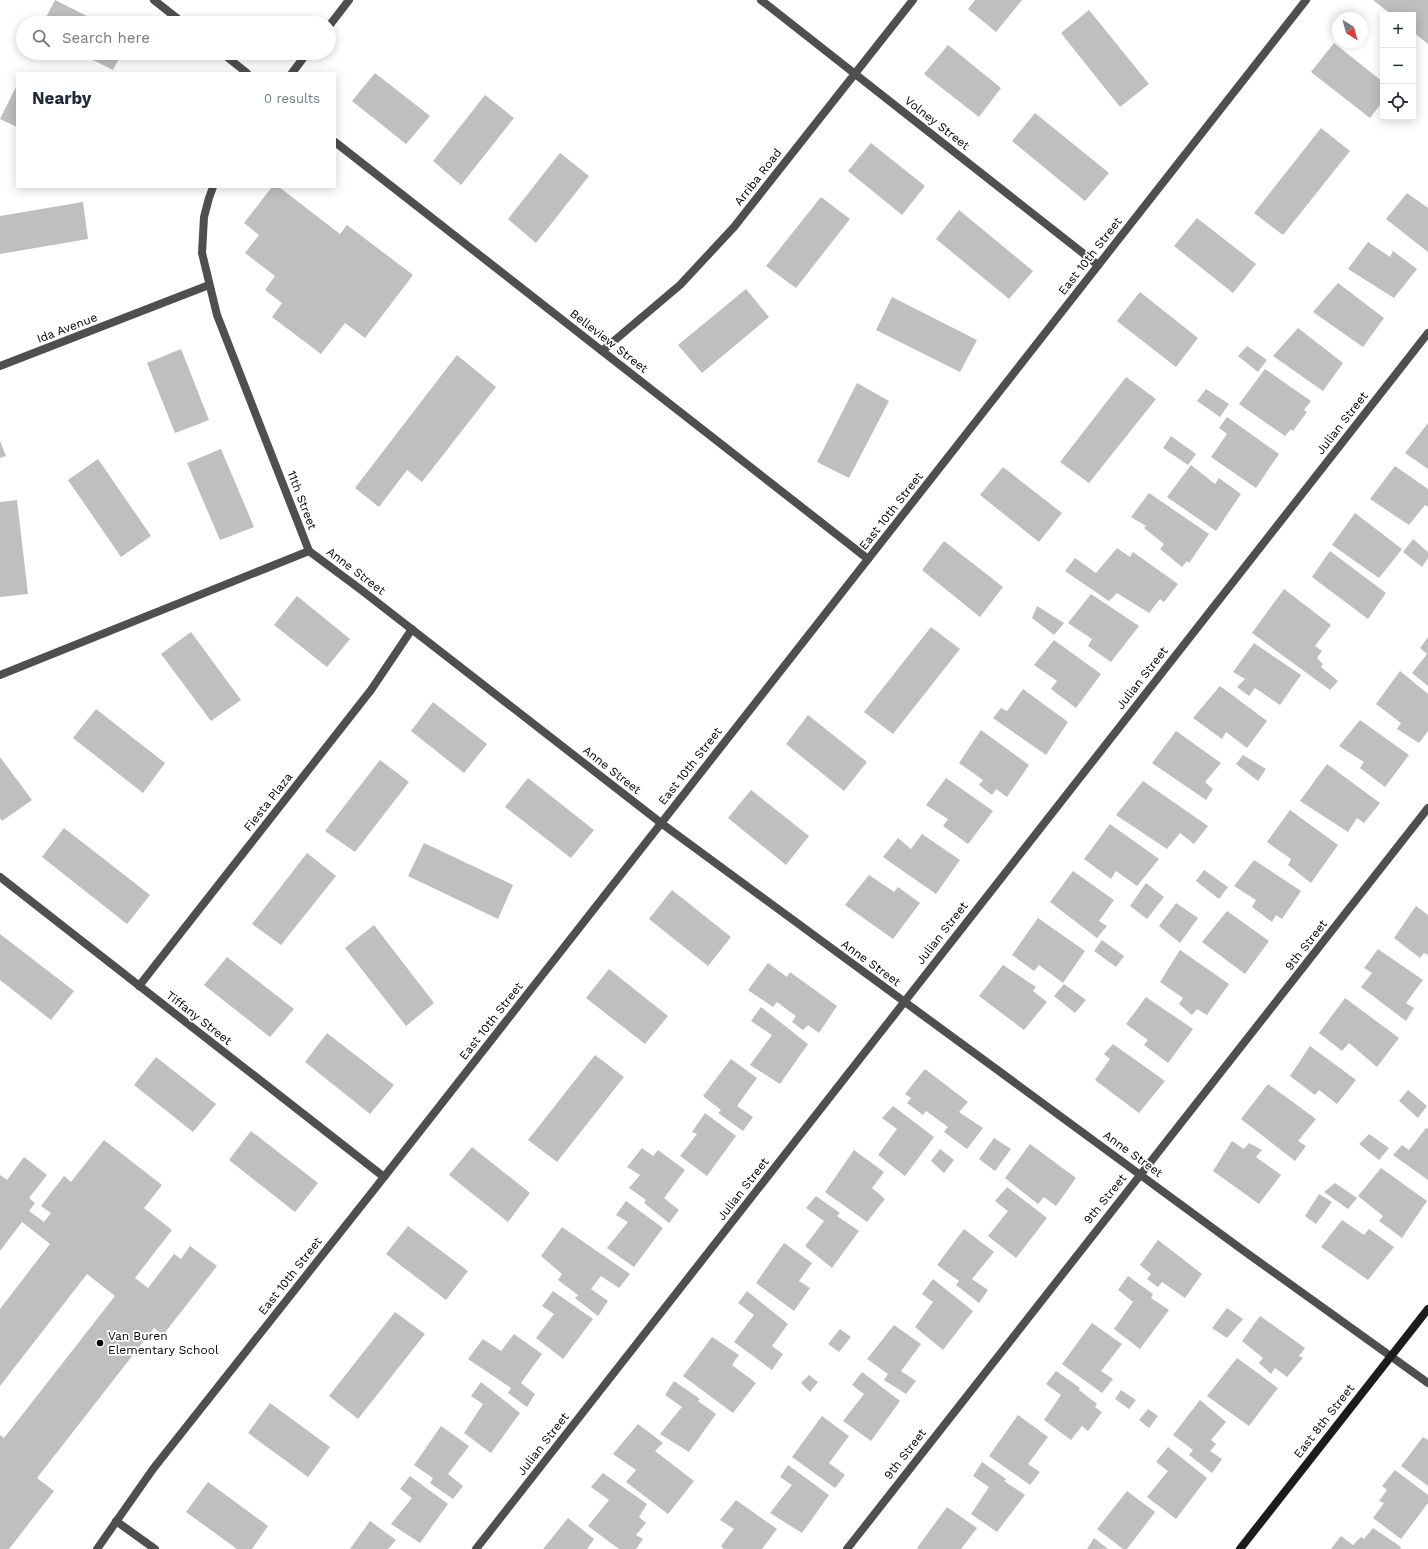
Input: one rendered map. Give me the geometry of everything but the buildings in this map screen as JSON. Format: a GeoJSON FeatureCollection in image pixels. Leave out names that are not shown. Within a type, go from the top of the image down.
{"type":"FeatureCollection","features":[{"type":"Feature","properties":{"kind":"street"},"geometry":{"type":"LineString","coordinates":[[154,0],[174,16]]}},
{"type":"Feature","properties":{"kind":"street"},"geometry":{"type":"LineString","coordinates":[[336,17],[349,0]]}},
{"type":"Feature","properties":{"kind":"street","name":"Volney Street"},"geometry":{"type":"LineString","coordinates":[[761,0],[1098,265]]}},
{"type":"Feature","properties":{"kind":"street","name":"Arriba Road"},"geometry":{"type":"LineString","coordinates":[[602,351],[680,285],[734,227],[913,0]]}},
{"type":"Feature","properties":{"kind":"street","name":"East 10th Street"},"geometry":{"type":"LineString","coordinates":[[98,1549],[153,1469],[384,1177],[1306,0]]}},
{"type":"Feature","properties":{"kind":"street"},"geometry":{"type":"LineString","coordinates":[[231,60],[246,72]]}},
{"type":"Feature","properties":{"kind":"street"},"geometry":{"type":"LineString","coordinates":[[293,72],[302,60]]}},
{"type":"Feature","properties":{"kind":"street","name":"Belleview Street"},"geometry":{"type":"LineString","coordinates":[[336,143],[868,559]]}},
{"type":"Feature","properties":{"kind":"street","name":"11th Street"},"geometry":{"type":"LineString","coordinates":[[213,188],[204,217],[202,253],[209,285],[217,315],[309,551]]}},
{"type":"Feature","properties":{"kind":"street","name":"Ida Avenue"},"geometry":{"type":"LineString","coordinates":[[0,366],[209,285]]}},
{"type":"Feature","properties":{"kind":"street","name":"Julian Street"},"geometry":{"type":"LineString","coordinates":[[476,1549],[1428,333]]}},
{"type":"Feature","properties":{"kind":"street"},"geometry":{"type":"LineString","coordinates":[[0,675],[309,551]]}},
{"type":"Feature","properties":{"kind":"street","name":"Anne Street"},"geometry":{"type":"LineString","coordinates":[[309,551],[360,588],[661,823],[1141,1174],[1237,1246],[1428,1383]]}},
{"type":"Feature","properties":{"kind":"street","name":"Fiesta Plaza"},"geometry":{"type":"LineString","coordinates":[[139,986],[371,690],[412,629]]}},
{"type":"Feature","properties":{"kind":"street","name":"9th Street"},"geometry":{"type":"LineString","coordinates":[[846,1549],[1428,808]]}},
{"type":"Feature","properties":{"kind":"street","name":"Tiffany Street"},"geometry":{"type":"LineString","coordinates":[[0,877],[384,1177]]}},
{"type":"Feature","properties":{"kind":"street","name":"East 8th Street"},"geometry":{"type":"LineString","coordinates":[[1240,1549],[1428,1309]]}},
{"type":"Feature","properties":{"kind":"street"},"geometry":{"type":"LineString","coordinates":[[116,1521],[154,1549]]}},
{"type":"Feature","properties":{"kind":"place","name":"Van Buren Elementary School"},"geometry":{"type":"Point","coordinates":[100,1343]}}]}
